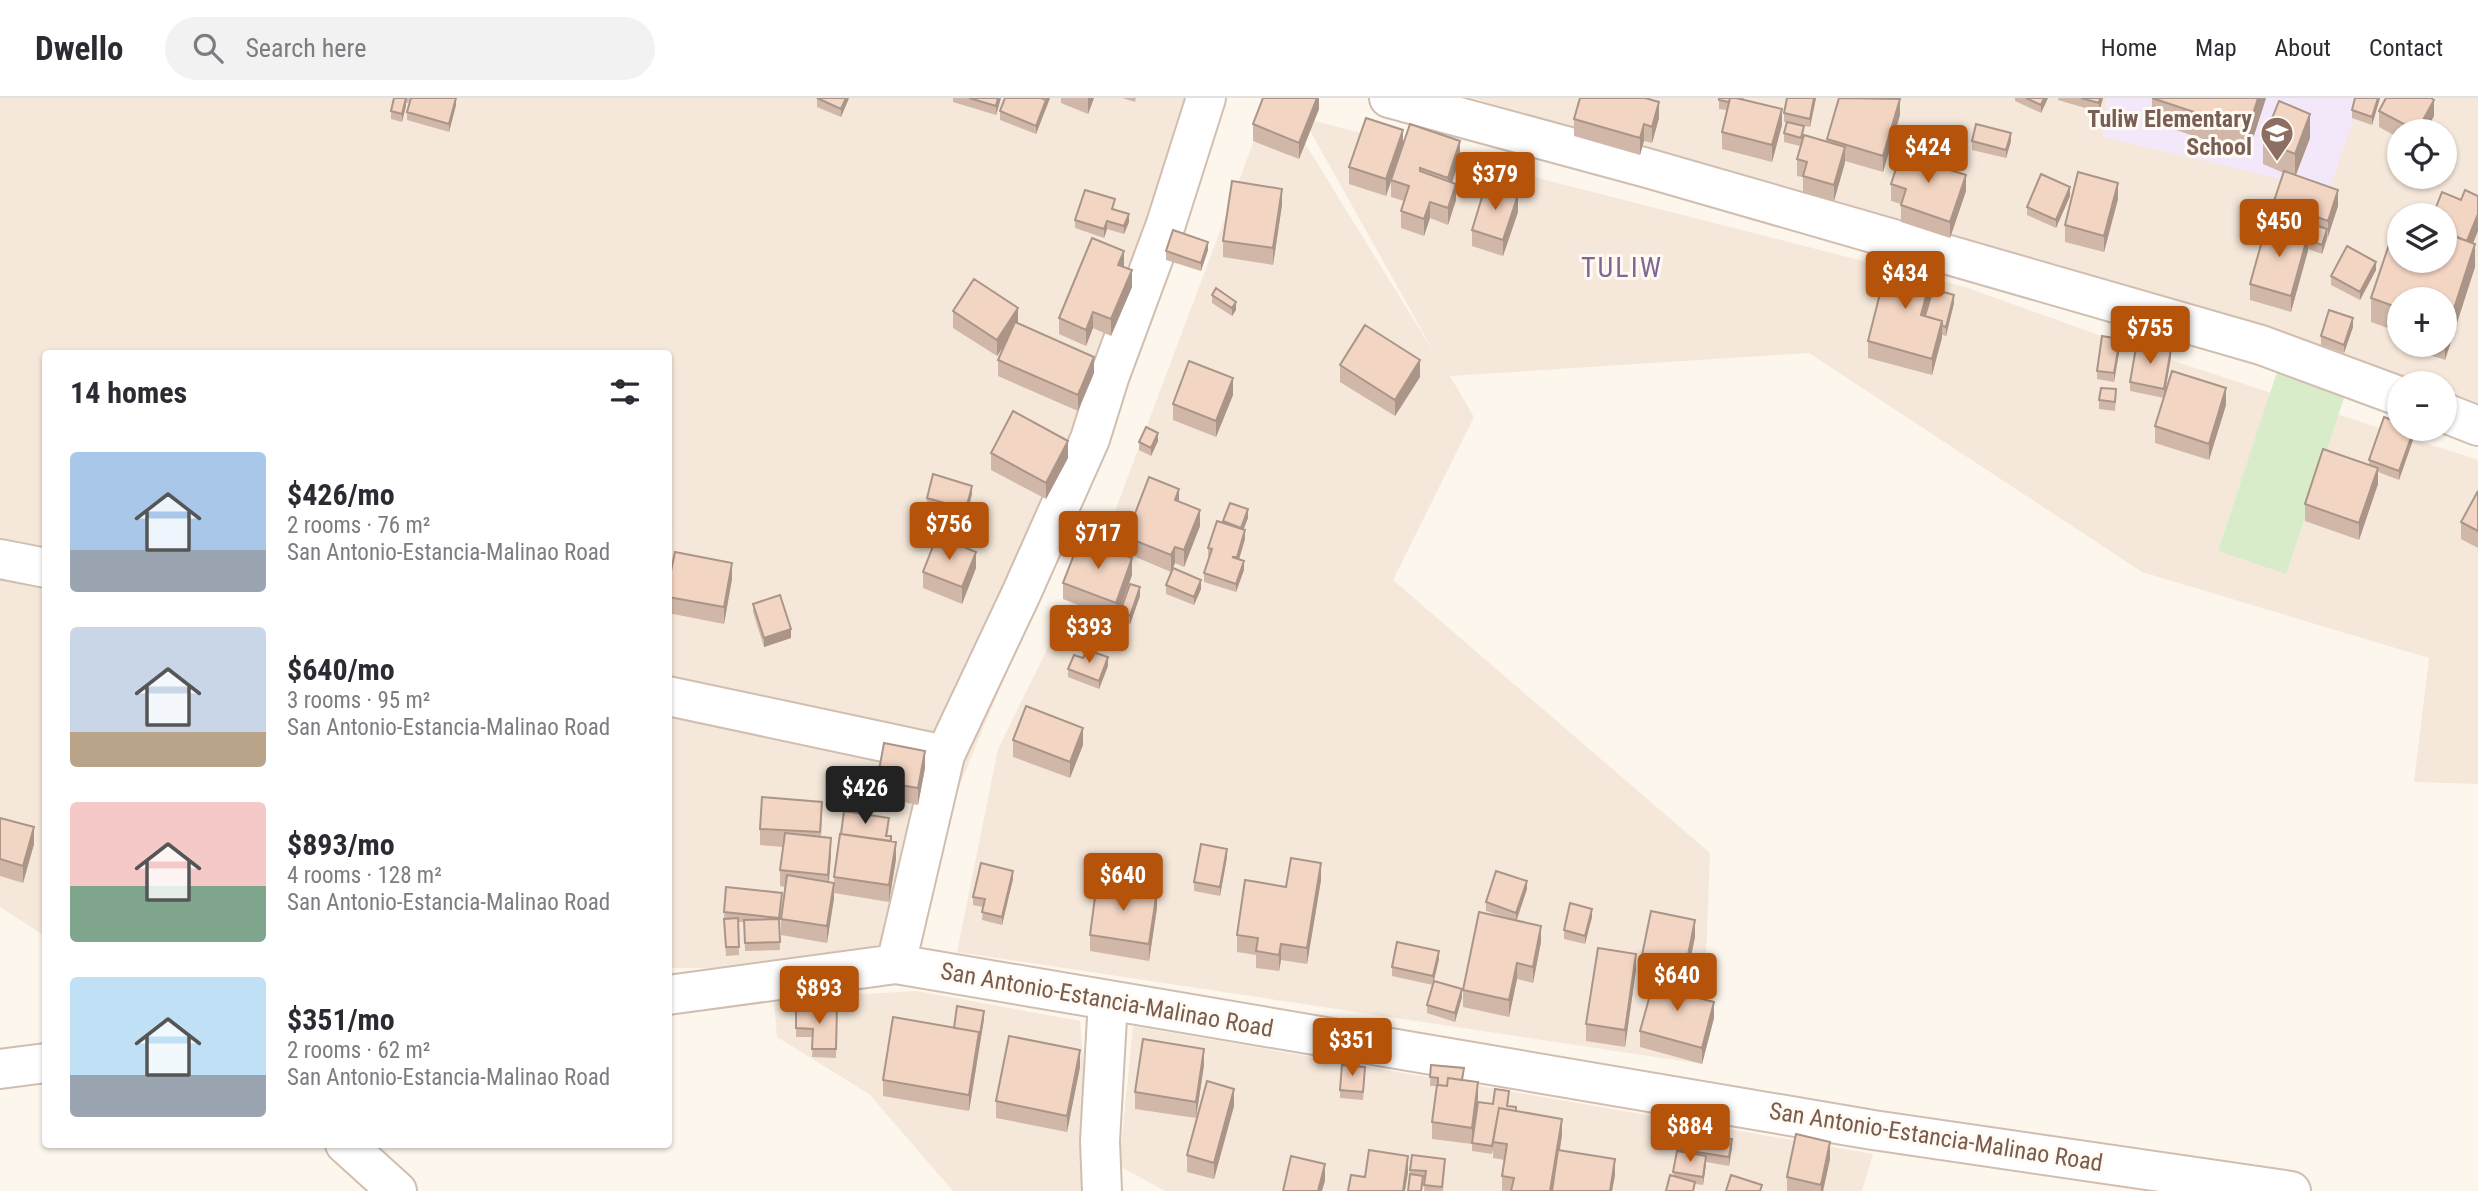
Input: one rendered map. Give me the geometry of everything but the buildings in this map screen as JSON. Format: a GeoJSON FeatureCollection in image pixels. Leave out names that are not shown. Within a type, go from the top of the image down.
{"type":"FeatureCollection","features":[{"type":"Feature","properties":{"kind":"street"},"geometry":{"type":"LineString","coordinates":[[896,964],[945,755],[1090,439],[1109,378],[1166,225],[1206,98]]}},
{"type":"Feature","properties":{"kind":"street"},"geometry":{"type":"LineString","coordinates":[[1389,98],[1647,168],[2261,345],[2387,392]]}},
{"type":"Feature","properties":{"kind":"street"},"geometry":{"type":"LineString","coordinates":[[2457,418],[2478,426]]}},
{"type":"Feature","properties":{"kind":"street"},"geometry":{"type":"LineString","coordinates":[[0,559],[42,567]]}},
{"type":"Feature","properties":{"kind":"street"},"geometry":{"type":"LineString","coordinates":[[672,696],[945,755]]}},
{"type":"Feature","properties":{"kind":"street","name":"San Antonio-Estancia-Malinao Road"},"geometry":{"type":"LineString","coordinates":[[672,994],[896,964],[1873,1130],[2291,1191]]}},
{"type":"Feature","properties":{"kind":"street"},"geometry":{"type":"LineString","coordinates":[[1102,1191],[1100,1141],[1108,1000]]}},
{"type":"Feature","properties":{"kind":"street"},"geometry":{"type":"LineString","coordinates":[[0,1069],[42,1064]]}},
{"type":"Feature","properties":{"kind":"street"},"geometry":{"type":"LineString","coordinates":[[349,1148],[397,1191]]}},
{"type":"Feature","properties":{"kind":"shaded area"},"geometry":{"type":"Polygon","coordinates":[[[0,98],[1213,98],[1116,406],[884,969],[672,968],[672,350],[42,350],[42,934],[0,907],[0,98]]]}},
{"type":"Feature","properties":{"kind":"shaded area"},"geometry":{"type":"Polygon","coordinates":[[[1270,98],[1277,98],[1435,354],[1303,118],[1965,287],[2146,352],[2387,430],[2387,441],[2420,441],[2478,460],[2478,784],[2414,782],[2429,658],[2142,572],[1809,353],[1450,376],[1474,417],[1393,580],[1710,853],[1702,1064],[957,952],[998,749],[1115,511],[1270,98]]]}},
{"type":"Feature","properties":{"kind":"shaded area"},"geometry":{"type":"Polygon","coordinates":[[[1474,98],[2478,98],[2478,438],[2457,431],[2457,371],[2387,371],[2387,407],[1474,98]]]}},
{"type":"Feature","properties":{"kind":"shaded area","name":"Tuliw Elementary School"},"geometry":{"type":"Polygon","coordinates":[[[2107,98],[2361,98],[2329,190],[2103,137],[2107,98]]]}},
{"type":"Feature","properties":{"kind":"shaded area"},"geometry":{"type":"Polygon","coordinates":[[[917,991],[1080,1021],[1094,1191],[953,1191],[869,1094],[777,1037],[774,999],[917,991]]]}},
{"type":"Feature","properties":{"kind":"shaded area"},"geometry":{"type":"Polygon","coordinates":[[[1133,1026],[1873,1154],[1862,1191],[1165,1191],[1119,1166],[1133,1026]]]}},
{"type":"Feature","properties":{"kind":"green space"},"geometry":{"type":"Polygon","coordinates":[[[2278,369],[2346,392],[2286,574],[2218,551],[2278,369]]]}},
{"type":"Feature","properties":{"kind":"place","name":"Tuliw Elementary School"},"geometry":{"type":"Point","coordinates":[2277,163]}},
{"type":"Feature","properties":{"kind":"district","name":"TULIW"},"geometry":{"type":"Point","coordinates":[1622,267]}}]}
